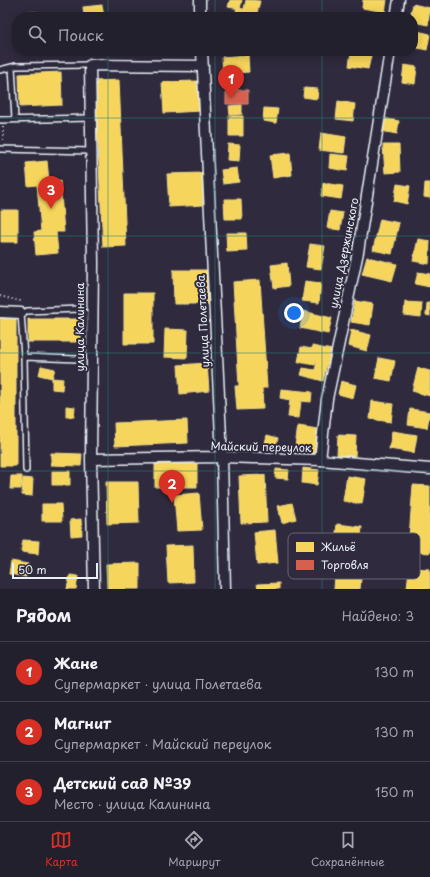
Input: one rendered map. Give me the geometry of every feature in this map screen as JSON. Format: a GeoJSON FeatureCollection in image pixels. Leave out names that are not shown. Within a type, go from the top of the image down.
{"type":"FeatureCollection","features":[{"type":"Feature","properties":{"kind":"street"},"geometry":{"type":"LineString","coordinates":[[200,0],[200,12]]}},
{"type":"Feature","properties":{"kind":"street"},"geometry":{"type":"LineString","coordinates":[[397,12],[399,0]]}},
{"type":"Feature","properties":{"kind":"street","name":"улица Полетаева"},"geometry":{"type":"LineString","coordinates":[[202,56],[222,457],[225,589]]}},
{"type":"Feature","properties":{"kind":"street","name":"улица Дзержинского"},"geometry":{"type":"LineString","coordinates":[[320,460],[327,399],[358,252],[389,56]]}},
{"type":"Feature","properties":{"kind":"street"},"geometry":{"type":"LineString","coordinates":[[90,65],[202,66]]}},
{"type":"Feature","properties":{"kind":"street","name":"улица Калинина"},"geometry":{"type":"LineString","coordinates":[[90,65],[93,263],[91,459],[94,589]]}},
{"type":"Feature","properties":{"kind":"street"},"geometry":{"type":"LineString","coordinates":[[0,312],[24,312]]}},
{"type":"Feature","properties":{"kind":"street","name":"Майский переулок"},"geometry":{"type":"LineString","coordinates":[[91,459],[222,457],[320,460],[430,469]]}},
{"type":"Feature","properties":{"kind":"lane"},"geometry":{"type":"LineString","coordinates":[[0,70],[12,66],[90,65]]}},
{"type":"Feature","properties":{"kind":"lane"},"geometry":{"type":"LineString","coordinates":[[12,66],[15,119]]}},
{"type":"Feature","properties":{"kind":"lane"},"geometry":{"type":"LineString","coordinates":[[2,120],[91,118]]}},
{"type":"Feature","properties":{"kind":"lane"},"geometry":{"type":"LineString","coordinates":[[2,149],[91,151]]}},
{"type":"Feature","properties":{"kind":"lane"},"geometry":{"type":"LineString","coordinates":[[24,357],[77,359],[83,356],[85,313],[78,310],[24,312],[24,357],[26,470]]}},
{"type":"Feature","properties":{"kind":"path"},"geometry":{"type":"LineString","coordinates":[[2,120],[2,149]]}},
{"type":"Feature","properties":{"kind":"building: Жильё"},"geometry":{"type":"Polygon","coordinates":[[[230,0],[242,0],[240,9],[228,7],[230,0]]]}},
{"type":"Feature","properties":{"kind":"building: Жильё"},"geometry":{"type":"Polygon","coordinates":[[[246,0],[260,1],[257,12],[236,12],[237,8],[244,9],[246,0]]]}},
{"type":"Feature","properties":{"kind":"building: Жильё"},"geometry":{"type":"Polygon","coordinates":[[[363,0],[387,0],[385,12],[362,8],[363,0]]]}},
{"type":"Feature","properties":{"kind":"building: Жильё"},"geometry":{"type":"Polygon","coordinates":[[[413,4],[430,8],[428,25],[418,23],[418,12],[411,12],[413,4]]]}},
{"type":"Feature","properties":{"kind":"building: Жильё"},"geometry":{"type":"Polygon","coordinates":[[[102,5],[103,12],[84,12],[83,7],[102,5]]]}},
{"type":"Feature","properties":{"kind":"building: Жильё"},"geometry":{"type":"Polygon","coordinates":[[[418,31],[430,34],[427,50],[418,48],[418,31]]]}},
{"type":"Feature","properties":{"kind":"building: Жильё"},"geometry":{"type":"Polygon","coordinates":[[[248,56],[249,72],[223,74],[222,57],[248,56]]]}},
{"type":"Feature","properties":{"kind":"building: Жильё"},"geometry":{"type":"Polygon","coordinates":[[[350,56],[371,56],[368,69],[349,66],[350,56]]]}},
{"type":"Feature","properties":{"kind":"building: Жильё"},"geometry":{"type":"Polygon","coordinates":[[[404,65],[417,67],[415,84],[402,82],[404,65]]]}},
{"type":"Feature","properties":{"kind":"building: Жильё"},"geometry":{"type":"Polygon","coordinates":[[[61,72],[62,105],[20,107],[19,74],[61,72]]]}},
{"type":"Feature","properties":{"kind":"building: Жильё"},"geometry":{"type":"Polygon","coordinates":[[[119,80],[126,246],[103,247],[95,81],[119,80]]]}},
{"type":"Feature","properties":{"kind":"building: Жильё"},"geometry":{"type":"Polygon","coordinates":[[[198,81],[200,111],[164,113],[162,82],[198,81]]]}},
{"type":"Feature","properties":{"kind":"building: Жильё"},"geometry":{"type":"Polygon","coordinates":[[[226,82],[237,82],[237,90],[226,90],[226,82]]]}},
{"type":"Feature","properties":{"kind":"building: Жильё"},"geometry":{"type":"Polygon","coordinates":[[[304,88],[318,89],[317,99],[303,97],[304,88]]]}},
{"type":"Feature","properties":{"kind":"building: Жильё"},"geometry":{"type":"Polygon","coordinates":[[[338,101],[355,104],[353,121],[336,119],[338,101]]]}},
{"type":"Feature","properties":{"kind":"building: Жильё"},"geometry":{"type":"Polygon","coordinates":[[[242,105],[242,114],[230,115],[229,106],[242,105]]]}},
{"type":"Feature","properties":{"kind":"building: Жильё"},"geometry":{"type":"Polygon","coordinates":[[[264,108],[278,109],[276,123],[263,121],[264,108]]]}},
{"type":"Feature","properties":{"kind":"building: Жильё"},"geometry":{"type":"Polygon","coordinates":[[[229,116],[243,116],[243,136],[229,136],[229,116]]]}},
{"type":"Feature","properties":{"kind":"building: Жильё"},"geometry":{"type":"Polygon","coordinates":[[[383,118],[399,121],[397,134],[381,131],[383,118]]]}},
{"type":"Feature","properties":{"kind":"building: Жильё"},"geometry":{"type":"Polygon","coordinates":[[[321,133],[346,137],[344,153],[319,150],[321,133]]]}},
{"type":"Feature","properties":{"kind":"building: Жильё"},"geometry":{"type":"Polygon","coordinates":[[[228,144],[240,145],[239,161],[227,160],[228,144]]]}},
{"type":"Feature","properties":{"kind":"building: Жильё"},"geometry":{"type":"Polygon","coordinates":[[[383,145],[399,145],[400,172],[385,173],[383,145]]]}},
{"type":"Feature","properties":{"kind":"building: Жильё"},"geometry":{"type":"Polygon","coordinates":[[[290,153],[292,175],[273,178],[270,155],[290,153]]]}},
{"type":"Feature","properties":{"kind":"building: Жильё"},"geometry":{"type":"Polygon","coordinates":[[[330,154],[349,156],[347,171],[329,168],[330,154]]]}},
{"type":"Feature","properties":{"kind":"building: Жильё"},"geometry":{"type":"Polygon","coordinates":[[[47,161],[49,181],[60,181],[64,232],[56,232],[58,253],[36,255],[34,232],[41,231],[37,185],[28,186],[26,163],[47,161]]]}},
{"type":"Feature","properties":{"kind":"building: Жильё"},"geometry":{"type":"Polygon","coordinates":[[[237,168],[239,182],[223,184],[221,170],[237,168]]]}},
{"type":"Feature","properties":{"kind":"building: Жильё"},"geometry":{"type":"Polygon","coordinates":[[[202,173],[203,205],[169,207],[167,174],[202,173]]]}},
{"type":"Feature","properties":{"kind":"building: Жильё"},"geometry":{"type":"Polygon","coordinates":[[[323,183],[343,186],[341,199],[321,196],[323,183]]]}},
{"type":"Feature","properties":{"kind":"building: Жильё"},"geometry":{"type":"Polygon","coordinates":[[[425,183],[430,183],[430,198],[424,197],[425,183]]]}},
{"type":"Feature","properties":{"kind":"building: Жильё"},"geometry":{"type":"Polygon","coordinates":[[[397,184],[410,186],[407,204],[394,201],[397,184]]]}},
{"type":"Feature","properties":{"kind":"building: Жильё"},"geometry":{"type":"Polygon","coordinates":[[[224,199],[241,199],[242,219],[225,219],[224,199]]]}},
{"type":"Feature","properties":{"kind":"building: Жильё"},"geometry":{"type":"Polygon","coordinates":[[[1,210],[18,210],[18,242],[1,242],[1,210]]]}},
{"type":"Feature","properties":{"kind":"building: Жильё"},"geometry":{"type":"Polygon","coordinates":[[[330,211],[343,213],[340,230],[327,228],[330,211]]]}},
{"type":"Feature","properties":{"kind":"building: Жильё"},"geometry":{"type":"Polygon","coordinates":[[[380,219],[399,223],[392,254],[373,250],[380,219]]]}},
{"type":"Feature","properties":{"kind":"building: Жильё"},"geometry":{"type":"Polygon","coordinates":[[[226,233],[246,233],[247,251],[227,252],[226,233]]]}},
{"type":"Feature","properties":{"kind":"building: Жильё"},"geometry":{"type":"Polygon","coordinates":[[[418,239],[430,241],[429,264],[413,261],[418,239]]]}},
{"type":"Feature","properties":{"kind":"building: Жильё"},"geometry":{"type":"Polygon","coordinates":[[[310,244],[325,246],[321,269],[306,267],[310,244]]]}},
{"type":"Feature","properties":{"kind":"building: Жильё"},"geometry":{"type":"Polygon","coordinates":[[[367,257],[397,264],[392,281],[362,274],[367,257]]]}},
{"type":"Feature","properties":{"kind":"building: Жильё"},"geometry":{"type":"Polygon","coordinates":[[[287,263],[289,286],[274,288],[271,265],[287,263]]]}},
{"type":"Feature","properties":{"kind":"building: Жильё"},"geometry":{"type":"Polygon","coordinates":[[[173,270],[207,270],[208,304],[174,304],[173,270]]]}},
{"type":"Feature","properties":{"kind":"building: Жильё"},"geometry":{"type":"Polygon","coordinates":[[[418,272],[430,274],[430,287],[415,284],[418,272]]]}},
{"type":"Feature","properties":{"kind":"building: Жильё"},"geometry":{"type":"Polygon","coordinates":[[[260,280],[267,388],[262,388],[263,409],[237,410],[235,386],[239,386],[233,282],[260,280]]]}},
{"type":"Feature","properties":{"kind":"building: Жильё"},"geometry":{"type":"Polygon","coordinates":[[[305,281],[321,283],[319,303],[302,301],[305,281]]]}},
{"type":"Feature","properties":{"kind":"building: Жильё"},"geometry":{"type":"Polygon","coordinates":[[[124,293],[153,293],[153,344],[124,344],[124,293]]]}},
{"type":"Feature","properties":{"kind":"building: Жильё"},"geometry":{"type":"Polygon","coordinates":[[[355,301],[373,304],[370,325],[351,322],[355,301]]]}},
{"type":"Feature","properties":{"kind":"building: Жильё"},"geometry":{"type":"Polygon","coordinates":[[[405,302],[422,303],[421,317],[404,315],[405,302]]]}},
{"type":"Feature","properties":{"kind":"building: Жильё"},"geometry":{"type":"Polygon","coordinates":[[[427,303],[430,303],[430,316],[426,315],[427,303]]]}},
{"type":"Feature","properties":{"kind":"building: Жильё"},"geometry":{"type":"Polygon","coordinates":[[[303,311],[332,318],[328,334],[300,328],[303,311]]]}},
{"type":"Feature","properties":{"kind":"building: Жильё"},"geometry":{"type":"Polygon","coordinates":[[[0,317],[16,317],[16,466],[0,466],[0,317]]]}},
{"type":"Feature","properties":{"kind":"building: Жильё"},"geometry":{"type":"Polygon","coordinates":[[[28,319],[80,319],[80,342],[28,342],[28,319]]]}},
{"type":"Feature","properties":{"kind":"building: Жильё"},"geometry":{"type":"Polygon","coordinates":[[[165,329],[188,330],[187,358],[164,357],[165,329]]]}},
{"type":"Feature","properties":{"kind":"building: Жильё"},"geometry":{"type":"Polygon","coordinates":[[[351,330],[371,335],[367,351],[348,346],[351,330]]]}},
{"type":"Feature","properties":{"kind":"building: Жильё"},"geometry":{"type":"Polygon","coordinates":[[[312,346],[332,350],[323,381],[301,375],[303,368],[315,370],[316,361],[315,365],[298,362],[301,347],[312,349],[312,346]]]}},
{"type":"Feature","properties":{"kind":"building: Жильё"},"geometry":{"type":"Polygon","coordinates":[[[379,358],[395,361],[391,381],[375,378],[379,358]]]}},
{"type":"Feature","properties":{"kind":"building: Жильё"},"geometry":{"type":"Polygon","coordinates":[[[207,363],[209,391],[180,394],[178,365],[207,363]]]}},
{"type":"Feature","properties":{"kind":"building: Жильё"},"geometry":{"type":"Polygon","coordinates":[[[41,366],[55,369],[52,378],[39,375],[41,366]]]}},
{"type":"Feature","properties":{"kind":"building: Жильё"},"geometry":{"type":"Polygon","coordinates":[[[418,368],[430,371],[430,396],[412,391],[418,368]]]}},
{"type":"Feature","properties":{"kind":"building: Жильё"},"geometry":{"type":"Polygon","coordinates":[[[52,378],[63,379],[62,390],[52,389],[52,378]]]}},
{"type":"Feature","properties":{"kind":"building: Жильё"},"geometry":{"type":"Polygon","coordinates":[[[341,381],[356,385],[353,398],[338,394],[341,381]]]}},
{"type":"Feature","properties":{"kind":"building: Жильё"},"geometry":{"type":"Polygon","coordinates":[[[281,389],[312,392],[311,402],[301,401],[299,418],[288,417],[290,400],[280,398],[281,389]]]}},
{"type":"Feature","properties":{"kind":"building: Жильё"},"geometry":{"type":"Polygon","coordinates":[[[372,401],[393,404],[391,422],[370,419],[372,401]]]}},
{"type":"Feature","properties":{"kind":"building: Жильё"},"geometry":{"type":"Polygon","coordinates":[[[66,406],[75,407],[74,417],[66,417],[66,406]]]}},
{"type":"Feature","properties":{"kind":"building: Жильё"},"geometry":{"type":"Polygon","coordinates":[[[410,409],[430,412],[427,428],[408,425],[410,409]]]}},
{"type":"Feature","properties":{"kind":"building: Жильё"},"geometry":{"type":"Polygon","coordinates":[[[187,420],[188,443],[115,446],[114,423],[187,420]]]}},
{"type":"Feature","properties":{"kind":"building: Жильё"},"geometry":{"type":"Polygon","coordinates":[[[298,426],[318,429],[314,456],[294,453],[298,426]]]}},
{"type":"Feature","properties":{"kind":"building: Жильё"},"geometry":{"type":"Polygon","coordinates":[[[392,431],[417,435],[414,453],[389,449],[392,431]]]}},
{"type":"Feature","properties":{"kind":"building: Жильё"},"geometry":{"type":"Polygon","coordinates":[[[267,435],[278,438],[275,450],[264,447],[267,435]]]}},
{"type":"Feature","properties":{"kind":"building: Жильё"},"geometry":{"type":"Polygon","coordinates":[[[338,435],[356,436],[355,456],[337,456],[338,435]]]}},
{"type":"Feature","properties":{"kind":"building: Жильё"},"geometry":{"type":"Polygon","coordinates":[[[51,453],[82,454],[81,466],[51,465],[51,453]]]}},
{"type":"Feature","properties":{"kind":"building: Жильё"},"geometry":{"type":"Polygon","coordinates":[[[155,464],[197,464],[197,487],[155,487],[155,464]]]}},
{"type":"Feature","properties":{"kind":"building: Жильё"},"geometry":{"type":"Polygon","coordinates":[[[303,468],[319,470],[317,485],[302,483],[303,468]]]}},
{"type":"Feature","properties":{"kind":"building: Жильё"},"geometry":{"type":"Polygon","coordinates":[[[276,469],[289,470],[288,479],[275,478],[276,469]]]}},
{"type":"Feature","properties":{"kind":"building: Жильё"},"geometry":{"type":"Polygon","coordinates":[[[52,471],[70,471],[70,485],[52,485],[52,471]]]}},
{"type":"Feature","properties":{"kind":"building: Жильё"},"geometry":{"type":"Polygon","coordinates":[[[265,475],[267,522],[241,523],[239,476],[265,475]]]}},
{"type":"Feature","properties":{"kind":"building: Жильё"},"geometry":{"type":"Polygon","coordinates":[[[11,476],[22,476],[21,489],[10,489],[11,476]]]}},
{"type":"Feature","properties":{"kind":"building: Жильё"},"geometry":{"type":"Polygon","coordinates":[[[347,476],[366,479],[362,504],[343,501],[347,476]]]}},
{"type":"Feature","properties":{"kind":"building: Жильё"},"geometry":{"type":"Polygon","coordinates":[[[23,478],[33,479],[32,496],[22,495],[23,478]]]}},
{"type":"Feature","properties":{"kind":"building: Жильё"},"geometry":{"type":"Polygon","coordinates":[[[106,482],[138,482],[139,523],[107,524],[106,482]]]}},
{"type":"Feature","properties":{"kind":"building: Жильё"},"geometry":{"type":"Polygon","coordinates":[[[413,485],[430,486],[430,553],[420,552],[420,533],[409,533],[413,485]]]}},
{"type":"Feature","properties":{"kind":"building: Жильё"},"geometry":{"type":"Polygon","coordinates":[[[199,493],[202,530],[177,531],[174,495],[199,493]]]}},
{"type":"Feature","properties":{"kind":"building: Жильё"},"geometry":{"type":"Polygon","coordinates":[[[292,503],[296,519],[282,523],[278,506],[292,503]]]}},
{"type":"Feature","properties":{"kind":"building: Жильё"},"geometry":{"type":"Polygon","coordinates":[[[42,504],[61,504],[62,521],[42,521],[42,504]]]}},
{"type":"Feature","properties":{"kind":"building: Жильё"},"geometry":{"type":"Polygon","coordinates":[[[81,519],[82,535],[71,536],[70,520],[81,519]]]}},
{"type":"Feature","properties":{"kind":"building: Жильё"},"geometry":{"type":"Polygon","coordinates":[[[337,524],[362,527],[361,533],[336,533],[337,524]]]}},
{"type":"Feature","properties":{"kind":"building: Жильё"},"geometry":{"type":"Polygon","coordinates":[[[275,530],[278,563],[257,565],[254,532],[275,530]]]}},
{"type":"Feature","properties":{"kind":"building: Жильё"},"geometry":{"type":"Polygon","coordinates":[[[23,540],[39,541],[38,554],[21,552],[23,540]]]}},
{"type":"Feature","properties":{"kind":"building: Жильё"},"geometry":{"type":"Polygon","coordinates":[[[193,545],[194,582],[168,583],[166,546],[193,545]]]}},
{"type":"Feature","properties":{"kind":"building: Жильё"},"geometry":{"type":"Polygon","coordinates":[[[11,561],[28,564],[26,577],[9,574],[11,561]]]}},
{"type":"Feature","properties":{"kind":"building: Жильё"},"geometry":{"type":"Polygon","coordinates":[[[140,563],[140,589],[107,589],[106,564],[140,563]]]}},
{"type":"Feature","properties":{"kind":"building: Жильё"},"geometry":{"type":"Polygon","coordinates":[[[420,569],[430,569],[430,589],[407,589],[408,579],[420,579],[420,569]]]}},
{"type":"Feature","properties":{"kind":"building: Жильё"},"geometry":{"type":"Polygon","coordinates":[[[70,575],[78,576],[76,589],[67,589],[70,575]]]}},
{"type":"Feature","properties":{"kind":"building: Жильё"},"geometry":{"type":"Polygon","coordinates":[[[335,579],[361,579],[360,589],[334,589],[335,579]]]}},
{"type":"Feature","properties":{"kind":"building: Жильё"},"geometry":{"type":"Polygon","coordinates":[[[279,583],[279,589],[258,589],[257,584],[279,583]]]}},
{"type":"Feature","properties":{"kind":"building: Торговля"},"geometry":{"type":"Polygon","coordinates":[[[226,90],[248,90],[248,104],[226,104],[226,90]]]}},
{"type":"Feature","properties":{"kind":"place","name":"Жане"},"geometry":{"type":"Point","coordinates":[231,98]}},
{"type":"Feature","properties":{"kind":"place","name":"Детский сад №39"},"geometry":{"type":"Point","coordinates":[51,209]}},
{"type":"Feature","properties":{"kind":"place","name":"Магнит"},"geometry":{"type":"Point","coordinates":[172,503]}}]}
